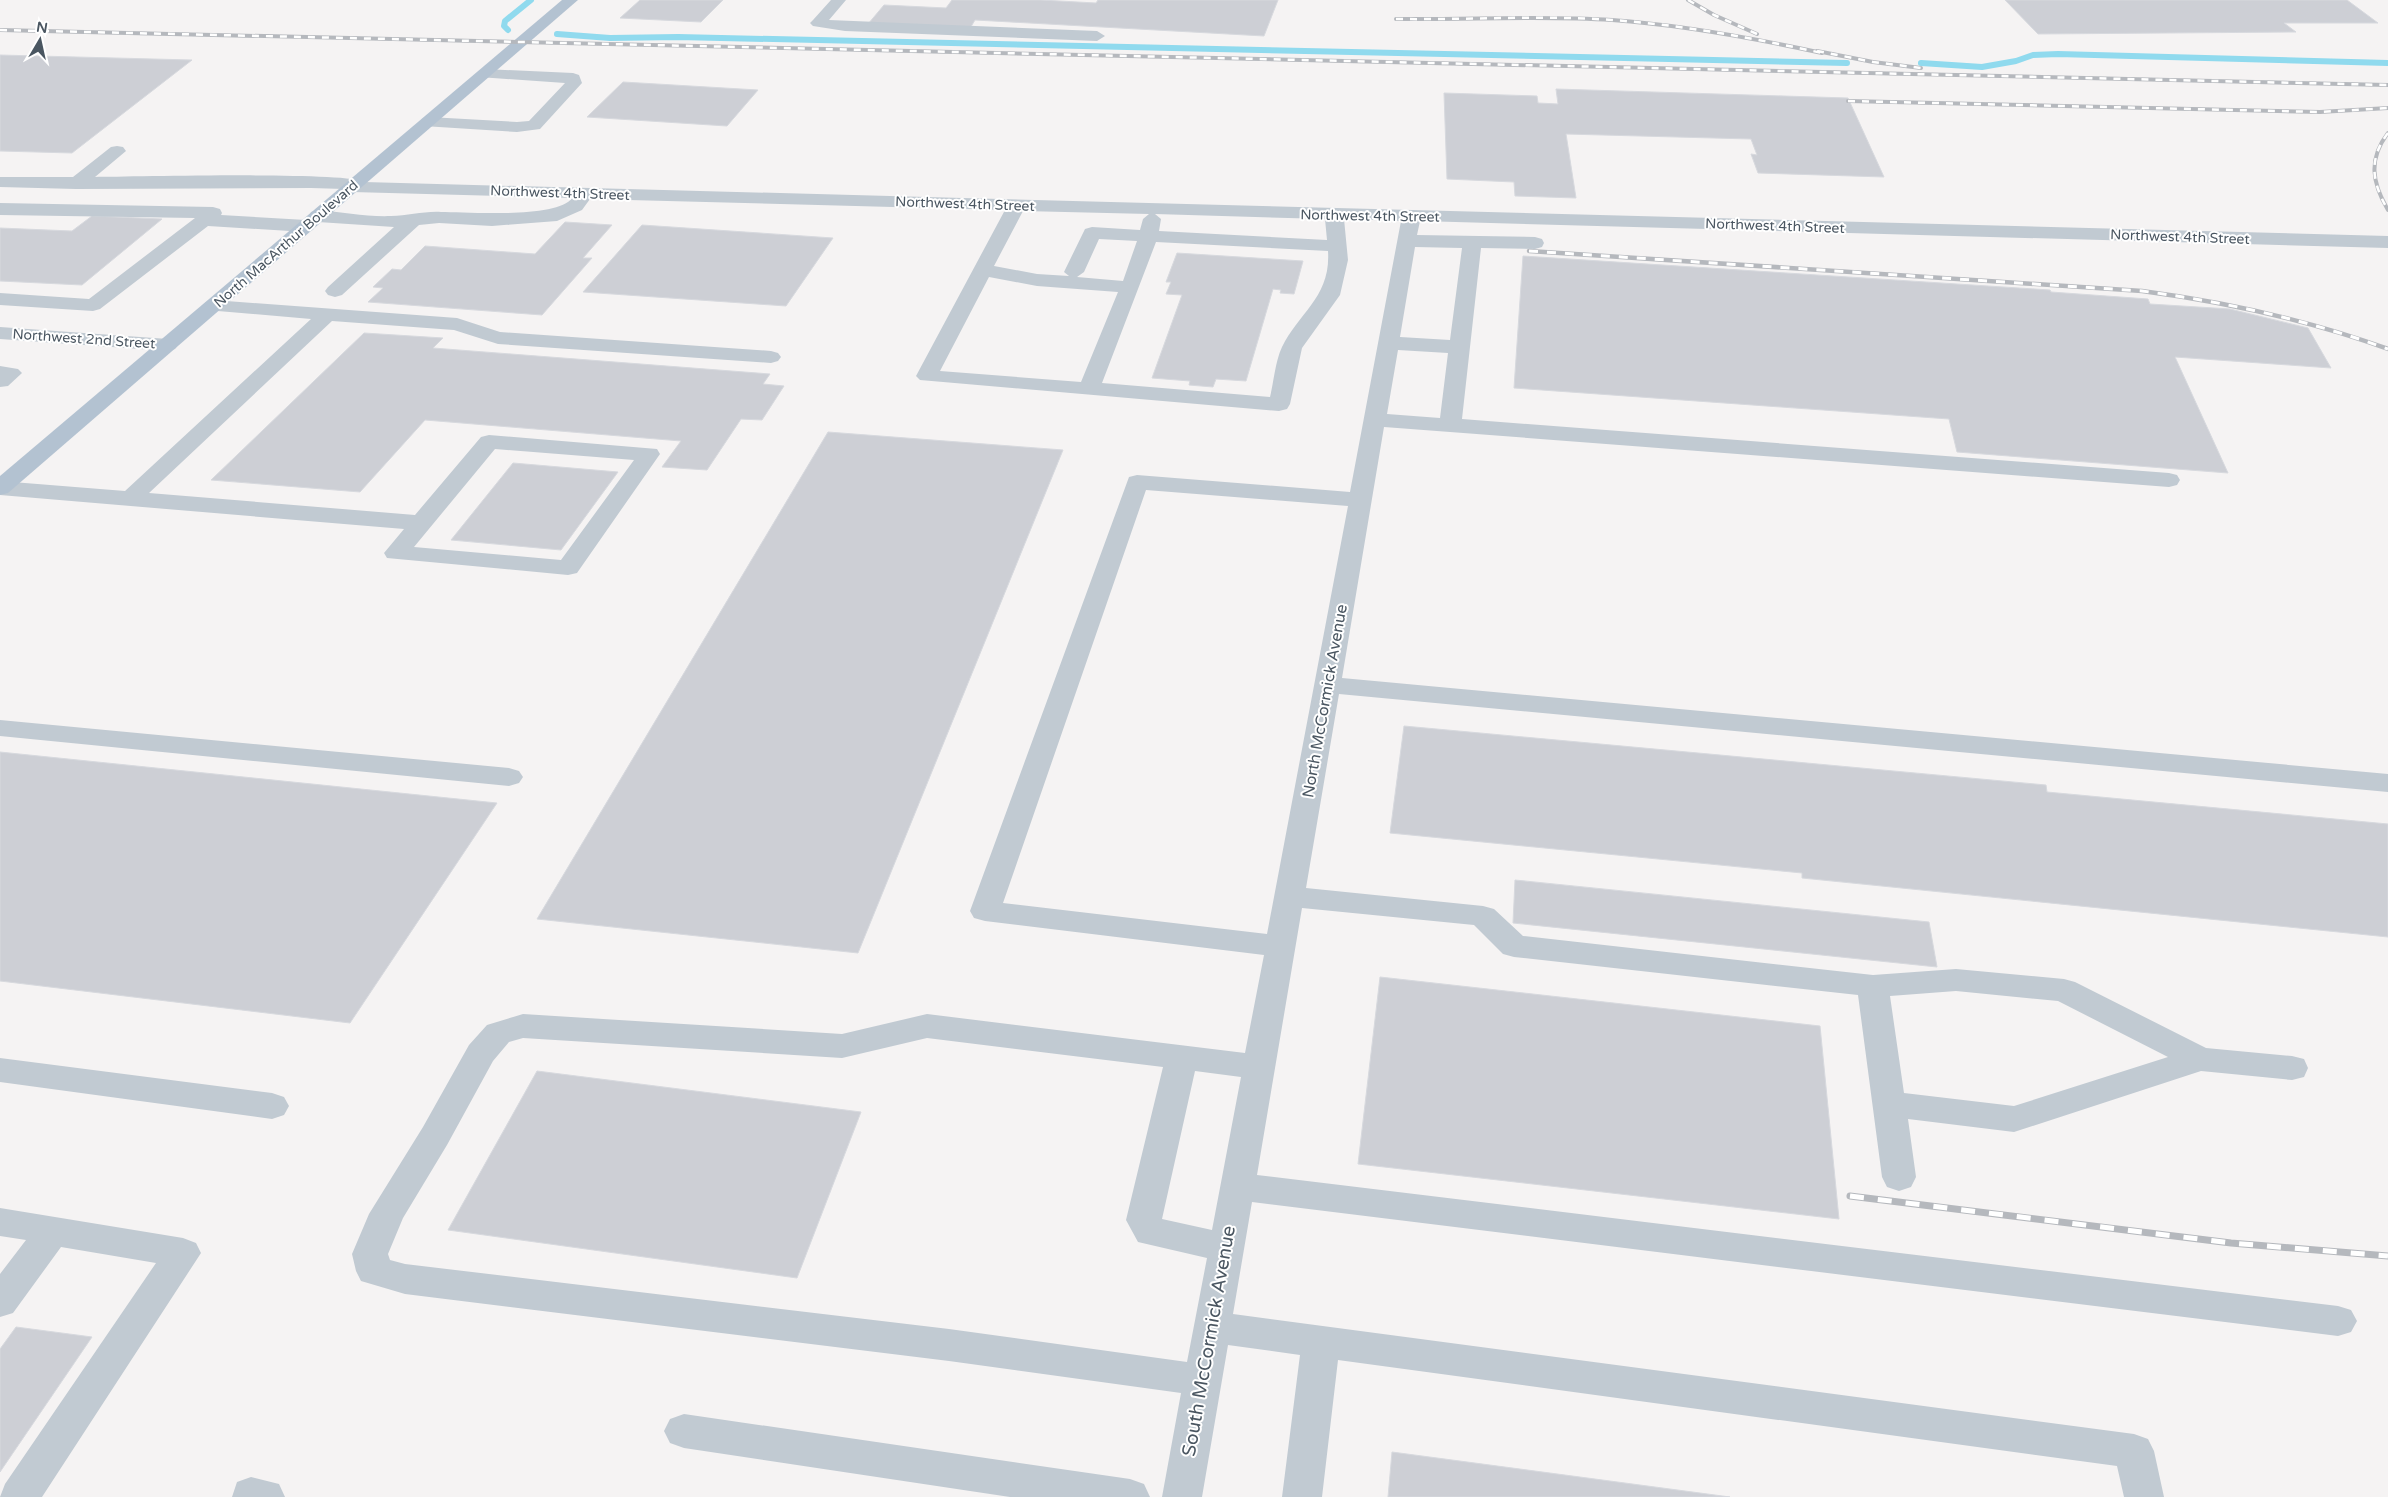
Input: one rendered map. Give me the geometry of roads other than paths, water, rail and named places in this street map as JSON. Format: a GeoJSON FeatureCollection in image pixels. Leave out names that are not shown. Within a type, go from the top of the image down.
{"type":"FeatureCollection","features":[{"type":"Feature","properties":{"kind":"main road","name":"North MacArthur Boulevard"},"geometry":{"type":"LineString","coordinates":[[0,488],[572,0]]}},
{"type":"Feature","properties":{"kind":"street"},"geometry":{"type":"LineString","coordinates":[[839,0],[818,23],[855,27],[1097,36]]}},
{"type":"Feature","properties":{"kind":"street"},"geometry":{"type":"LineString","coordinates":[[429,122],[517,127],[534,124],[574,83],[572,78],[485,74]]}},
{"type":"Feature","properties":{"kind":"street"},"geometry":{"type":"LineString","coordinates":[[76,184],[117,151]]}},
{"type":"Feature","properties":{"kind":"street","name":"Northwest 4th Street"},"geometry":{"type":"LineString","coordinates":[[0,182],[76,184],[270,180],[354,185],[585,193],[1334,215],[1409,229],[1482,218],[2388,242]]}},
{"type":"Feature","properties":{"kind":"street"},"geometry":{"type":"LineString","coordinates":[[203,220],[390,222],[439,217],[492,220],[526,216],[557,216],[576,206],[585,193]]}},
{"type":"Feature","properties":{"kind":"street"},"geometry":{"type":"LineString","coordinates":[[1016,206],[927,376],[1279,404],[1292,348],[1330,295],[1338,260],[1334,215]]}},
{"type":"Feature","properties":{"kind":"street"},"geometry":{"type":"LineString","coordinates":[[0,209],[213,213],[93,305],[2,300]]}},
{"type":"Feature","properties":{"kind":"street"},"geometry":{"type":"LineString","coordinates":[[1089,389],[1130,287],[1148,236],[1154,210]]}},
{"type":"Feature","properties":{"kind":"street"},"geometry":{"type":"LineString","coordinates":[[1450,424],[1459,348],[1482,218]]}},
{"type":"Feature","properties":{"kind":"street"},"geometry":{"type":"LineString","coordinates":[[335,291],[413,220]]}},
{"type":"Feature","properties":{"kind":"street"},"geometry":{"type":"LineString","coordinates":[[1409,229],[1477,242],[1535,242]]}},
{"type":"Feature","properties":{"kind":"street","name":"North McCormick Avenue"},"geometry":{"type":"LineString","coordinates":[[1238,1186],[1409,229]]}},
{"type":"Feature","properties":{"kind":"street"},"geometry":{"type":"LineString","coordinates":[[1074,272],[1092,233],[1337,246]]}},
{"type":"Feature","properties":{"kind":"street"},"geometry":{"type":"LineString","coordinates":[[982,270],[1037,280],[1130,287]]}},
{"type":"Feature","properties":{"kind":"street"},"geometry":{"type":"LineString","coordinates":[[214,306],[457,324],[498,338],[771,357]]}},
{"type":"Feature","properties":{"kind":"street"},"geometry":{"type":"LineString","coordinates":[[132,498],[328,314]]}},
{"type":"Feature","properties":{"kind":"street","name":"Northwest 2nd Street"},"geometry":{"type":"LineString","coordinates":[[0,333],[168,345]]}},
{"type":"Feature","properties":{"kind":"street"},"geometry":{"type":"LineString","coordinates":[[1388,343],[1459,348]]}},
{"type":"Feature","properties":{"kind":"street"},"geometry":{"type":"LineString","coordinates":[[0,372],[11,372],[0,381]]}},
{"type":"Feature","properties":{"kind":"street"},"geometry":{"type":"LineString","coordinates":[[1374,420],[1450,424],[2169,480]]}},
{"type":"Feature","properties":{"kind":"street"},"geometry":{"type":"LineString","coordinates":[[489,442],[649,454],[568,568],[396,553],[422,522],[489,442]]}},
{"type":"Feature","properties":{"kind":"street"},"geometry":{"type":"LineString","coordinates":[[1282,946],[985,911],[1137,482],[1360,500]]}},
{"type":"Feature","properties":{"kind":"street"},"geometry":{"type":"LineString","coordinates":[[0,488],[422,522]]}},
{"type":"Feature","properties":{"kind":"street"},"geometry":{"type":"LineString","coordinates":[[1328,685],[2388,783]]}},
{"type":"Feature","properties":{"kind":"street"},"geometry":{"type":"LineString","coordinates":[[0,728],[508,777]]}},
{"type":"Feature","properties":{"kind":"street"},"geometry":{"type":"LineString","coordinates":[[1290,897],[1483,916],[1514,946],[1873,986],[1956,980],[2064,990],[2200,1058],[2292,1068]]}},
{"type":"Feature","properties":{"kind":"street"},"geometry":{"type":"LineString","coordinates":[[1873,986],[1899,1177]]}},
{"type":"Feature","properties":{"kind":"street"},"geometry":{"type":"LineString","coordinates":[[1202,1380],[949,1345],[405,1279],[374,1271],[370,1254],[387,1214],[435,1136],[481,1053],[498,1033],[522,1026],[842,1046],[928,1026],[1259,1067]]}},
{"type":"Feature","properties":{"kind":"street"},"geometry":{"type":"LineString","coordinates":[[1182,1057],[1144,1220],[1151,1232],[1226,1247]]}},
{"type":"Feature","properties":{"kind":"street"},"geometry":{"type":"LineString","coordinates":[[1889,1104],[2014,1119],[2200,1058]]}},
{"type":"Feature","properties":{"kind":"street"},"geometry":{"type":"LineString","coordinates":[[0,1070],[272,1106]]}},
{"type":"Feature","properties":{"kind":"street"},"geometry":{"type":"LineString","coordinates":[[1238,1186],[2338,1321]]}},
{"type":"Feature","properties":{"kind":"street","name":"South McCormick Avenue"},"geometry":{"type":"LineString","coordinates":[[1182,1497],[1211,1327],[1238,1186]]}},
{"type":"Feature","properties":{"kind":"street"},"geometry":{"type":"LineString","coordinates":[[0,1222],[183,1253],[19,1497]]}},
{"type":"Feature","properties":{"kind":"street"},"geometry":{"type":"LineString","coordinates":[[0,1302],[53,1231]]}},
{"type":"Feature","properties":{"kind":"street"},"geometry":{"type":"LineString","coordinates":[[1211,1327],[2134,1451],[2144,1497]]}},
{"type":"Feature","properties":{"kind":"street"},"geometry":{"type":"LineString","coordinates":[[1302,1497],[1321,1341]]}},
{"type":"Feature","properties":{"kind":"street"},"geometry":{"type":"LineString","coordinates":[[684,1431],[1130,1497]]}},
{"type":"Feature","properties":{"kind":"waterway"},"geometry":{"type":"LineString","coordinates":[[508,30],[504,26],[505,21],[531,0]]}},
{"type":"Feature","properties":{"kind":"waterway"},"geometry":{"type":"LineString","coordinates":[[557,34],[610,38],[678,37],[1847,63]]}},
{"type":"Feature","properties":{"kind":"waterway"},"geometry":{"type":"LineString","coordinates":[[1921,63],[1982,67],[2016,61],[2033,55],[2058,54],[2388,63]]}},
{"type":"Feature","properties":{"kind":"railway"},"geometry":{"type":"LineString","coordinates":[[1688,0],[1714,15],[1757,34]]}},
{"type":"Feature","properties":{"kind":"railway"},"geometry":{"type":"LineString","coordinates":[[1396,19],[1531,18],[1612,20],[1718,33],[1822,53]]}},
{"type":"Feature","properties":{"kind":"railway"},"geometry":{"type":"LineString","coordinates":[[0,30],[2388,85]]}},
{"type":"Feature","properties":{"kind":"railway"},"geometry":{"type":"LineString","coordinates":[[1817,51],[1873,62],[1921,68]]}},
{"type":"Feature","properties":{"kind":"railway"},"geometry":{"type":"LineString","coordinates":[[1848,101],[2320,112],[2388,108]]}},
{"type":"Feature","properties":{"kind":"railway"},"geometry":{"type":"LineString","coordinates":[[2388,133],[2377,152],[2374,171],[2378,190],[2388,210]]}},
{"type":"Feature","properties":{"kind":"railway"},"geometry":{"type":"LineString","coordinates":[[1529,251],[2142,291],[2266,313],[2328,329],[2388,349]]}},
{"type":"Feature","properties":{"kind":"railway"},"geometry":{"type":"LineString","coordinates":[[1850,1196],[2231,1243],[2388,1256]]}}]}
